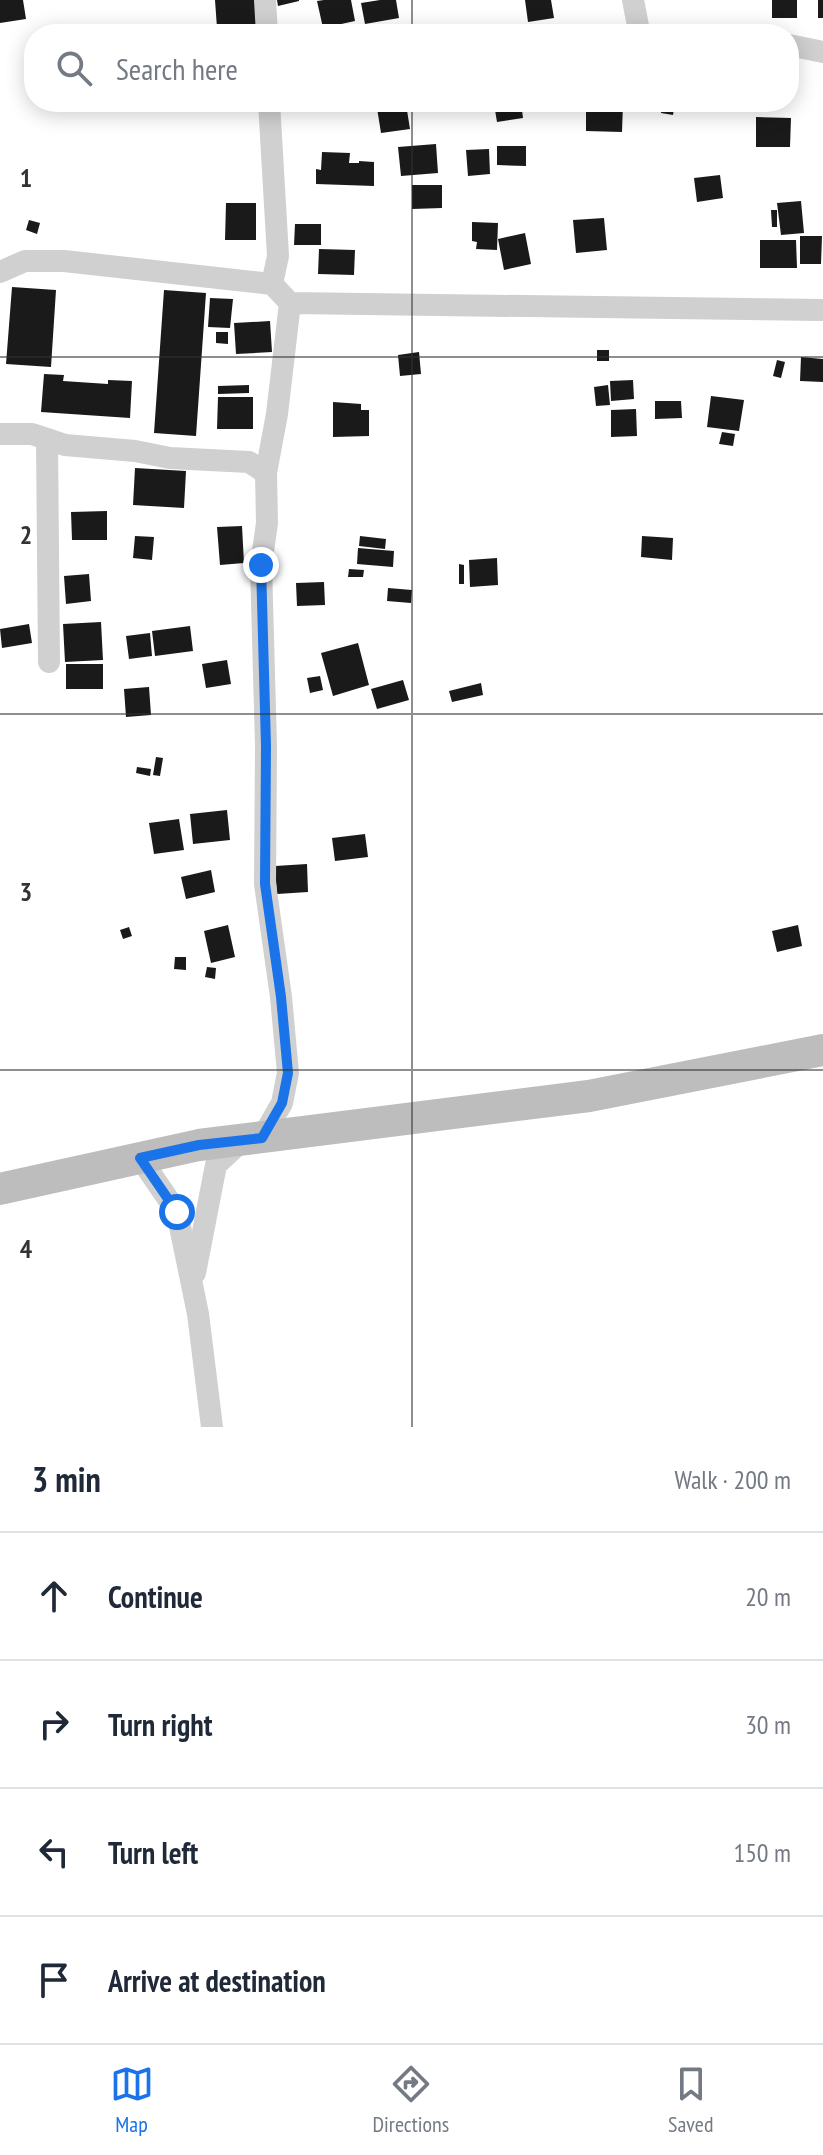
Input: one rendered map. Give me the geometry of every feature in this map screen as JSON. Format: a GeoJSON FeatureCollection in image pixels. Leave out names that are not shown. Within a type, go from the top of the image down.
{"type":"FeatureCollection","features":[{"type":"Feature","properties":{"kind":"street"},"geometry":{"type":"LineString","coordinates":[[265,0],[266,24]]}},
{"type":"Feature","properties":{"kind":"street"},"geometry":{"type":"LineString","coordinates":[[633,0],[638,24]]}},
{"type":"Feature","properties":{"kind":"street"},"geometry":{"type":"LineString","coordinates":[[799,47],[823,52]]}},
{"type":"Feature","properties":{"kind":"street"},"geometry":{"type":"LineString","coordinates":[[270,112],[278,256],[272,284]]}},
{"type":"Feature","properties":{"kind":"street"},"geometry":{"type":"LineString","coordinates":[[0,272],[25,261],[64,261],[272,284],[290,303],[823,310]]}},
{"type":"Feature","properties":{"kind":"street"},"geometry":{"type":"LineString","coordinates":[[192,1286],[216,1165],[252,1139],[282,1103],[288,1073],[265,884],[266,746],[261,565],[267,523],[266,473],[277,414],[290,303]]}},
{"type":"Feature","properties":{"kind":"street"},"geometry":{"type":"LineString","coordinates":[[0,434],[32,434],[65,445],[135,451],[170,458],[249,462],[266,473]]}},
{"type":"Feature","properties":{"kind":"street"},"geometry":{"type":"LineString","coordinates":[[47,439],[49,662]]}},
{"type":"Feature","properties":{"kind":"street"},"geometry":{"type":"LineString","coordinates":[[0,1189],[199,1145],[589,1096],[823,1050]]}},
{"type":"Feature","properties":{"kind":"street"},"geometry":{"type":"LineString","coordinates":[[140,1158],[177,1212],[192,1286],[212,1427]]}},
{"type":"Feature","properties":{"kind":"building"},"geometry":{"type":"Polygon","coordinates":[[[0,0],[23,0],[26,19],[0,23],[0,0]]]}},
{"type":"Feature","properties":{"kind":"building"},"geometry":{"type":"Polygon","coordinates":[[[215,0],[255,0],[257,24],[217,24],[215,0]]]}},
{"type":"Feature","properties":{"kind":"building"},"geometry":{"type":"Polygon","coordinates":[[[277,0],[299,0],[299,1],[278,6],[277,0]]]}},
{"type":"Feature","properties":{"kind":"building"},"geometry":{"type":"Polygon","coordinates":[[[351,0],[355,21],[322,24],[317,1],[351,0]]]}},
{"type":"Feature","properties":{"kind":"building"},"geometry":{"type":"Polygon","coordinates":[[[396,0],[399,18],[365,24],[361,3],[396,0]]]}},
{"type":"Feature","properties":{"kind":"building"},"geometry":{"type":"Polygon","coordinates":[[[525,0],[551,0],[554,18],[528,22],[525,0]]]}},
{"type":"Feature","properties":{"kind":"building"},"geometry":{"type":"Polygon","coordinates":[[[772,0],[797,0],[797,18],[772,18],[772,0]]]}},
{"type":"Feature","properties":{"kind":"building"},"geometry":{"type":"Polygon","coordinates":[[[818,0],[823,0],[823,18],[818,18],[818,0]]]}},
{"type":"Feature","properties":{"kind":"building"},"geometry":{"type":"Polygon","coordinates":[[[378,112],[407,112],[410,129],[381,133],[378,112]]]}},
{"type":"Feature","properties":{"kind":"building"},"geometry":{"type":"Polygon","coordinates":[[[495,112],[522,112],[523,118],[497,122],[495,112]]]}},
{"type":"Feature","properties":{"kind":"building"},"geometry":{"type":"Polygon","coordinates":[[[586,112],[623,112],[622,132],[586,131],[586,112]]]}},
{"type":"Feature","properties":{"kind":"building"},"geometry":{"type":"Polygon","coordinates":[[[756,117],[791,118],[790,147],[756,147],[756,117]]]}},
{"type":"Feature","properties":{"kind":"building"},"geometry":{"type":"Polygon","coordinates":[[[436,144],[438,173],[401,176],[398,147],[436,144]]]}},
{"type":"Feature","properties":{"kind":"building"},"geometry":{"type":"Polygon","coordinates":[[[497,146],[526,146],[526,166],[497,165],[497,146]]]}},
{"type":"Feature","properties":{"kind":"building"},"geometry":{"type":"Polygon","coordinates":[[[489,149],[490,174],[468,176],[466,150],[489,149]]]}},
{"type":"Feature","properties":{"kind":"building"},"geometry":{"type":"Polygon","coordinates":[[[322,152],[350,153],[349,163],[374,162],[374,186],[316,184],[316,169],[321,170],[322,152]]]}},
{"type":"Feature","properties":{"kind":"building"},"geometry":{"type":"Polygon","coordinates":[[[720,175],[723,198],[697,202],[694,178],[720,175]]]}},
{"type":"Feature","properties":{"kind":"building"},"geometry":{"type":"Polygon","coordinates":[[[412,185],[442,185],[442,208],[412,209],[412,185]]]}},
{"type":"Feature","properties":{"kind":"building"},"geometry":{"type":"Polygon","coordinates":[[[801,201],[804,233],[781,235],[777,203],[801,201]]]}},
{"type":"Feature","properties":{"kind":"building"},"geometry":{"type":"Polygon","coordinates":[[[226,203],[256,203],[256,240],[225,240],[226,203]]]}},
{"type":"Feature","properties":{"kind":"building"},"geometry":{"type":"Polygon","coordinates":[[[771,210],[777,210],[777,227],[772,227],[771,210]]]}},
{"type":"Feature","properties":{"kind":"building"},"geometry":{"type":"Polygon","coordinates":[[[604,218],[607,250],[576,253],[573,220],[604,218]]]}},
{"type":"Feature","properties":{"kind":"building"},"geometry":{"type":"Polygon","coordinates":[[[29,220],[40,223],[37,234],[26,230],[29,220]]]}},
{"type":"Feature","properties":{"kind":"building"},"geometry":{"type":"Polygon","coordinates":[[[472,222],[498,223],[497,250],[476,249],[477,242],[472,241],[472,222]]]}},
{"type":"Feature","properties":{"kind":"building"},"geometry":{"type":"Polygon","coordinates":[[[295,224],[321,224],[321,245],[294,245],[295,224]]]}},
{"type":"Feature","properties":{"kind":"building"},"geometry":{"type":"Polygon","coordinates":[[[525,233],[531,264],[504,270],[498,239],[525,233]]]}},
{"type":"Feature","properties":{"kind":"building"},"geometry":{"type":"Polygon","coordinates":[[[800,236],[822,236],[821,264],[800,264],[800,236]]]}},
{"type":"Feature","properties":{"kind":"building"},"geometry":{"type":"Polygon","coordinates":[[[760,240],[796,240],[797,268],[760,268],[760,240]]]}},
{"type":"Feature","properties":{"kind":"building"},"geometry":{"type":"Polygon","coordinates":[[[319,249],[355,250],[354,275],[318,274],[319,249]]]}},
{"type":"Feature","properties":{"kind":"building"},"geometry":{"type":"Polygon","coordinates":[[[12,287],[56,290],[51,367],[6,364],[12,287]]]}},
{"type":"Feature","properties":{"kind":"building"},"geometry":{"type":"Polygon","coordinates":[[[164,290],[206,293],[196,436],[154,433],[164,290]]]}},
{"type":"Feature","properties":{"kind":"building"},"geometry":{"type":"Polygon","coordinates":[[[210,298],[233,299],[230,328],[208,327],[210,298]]]}},
{"type":"Feature","properties":{"kind":"building"},"geometry":{"type":"Polygon","coordinates":[[[270,321],[272,352],[236,354],[234,323],[270,321]]]}},
{"type":"Feature","properties":{"kind":"building"},"geometry":{"type":"Polygon","coordinates":[[[216,332],[228,332],[228,344],[216,343],[216,332]]]}},
{"type":"Feature","properties":{"kind":"building"},"geometry":{"type":"Polygon","coordinates":[[[597,350],[609,350],[609,361],[597,361],[597,350]]]}},
{"type":"Feature","properties":{"kind":"building"},"geometry":{"type":"Polygon","coordinates":[[[419,352],[421,374],[400,376],[398,355],[419,352]]]}},
{"type":"Feature","properties":{"kind":"building"},"geometry":{"type":"Polygon","coordinates":[[[801,357],[823,359],[823,382],[800,381],[801,357]]]}},
{"type":"Feature","properties":{"kind":"building"},"geometry":{"type":"Polygon","coordinates":[[[777,360],[785,362],[781,378],[773,376],[777,360]]]}},
{"type":"Feature","properties":{"kind":"building"},"geometry":{"type":"Polygon","coordinates":[[[44,374],[64,375],[63,381],[108,384],[108,380],[132,381],[130,418],[41,412],[44,374]]]}},
{"type":"Feature","properties":{"kind":"building"},"geometry":{"type":"Polygon","coordinates":[[[633,380],[634,399],[611,401],[610,381],[633,380]]]}},
{"type":"Feature","properties":{"kind":"building"},"geometry":{"type":"Polygon","coordinates":[[[249,385],[249,393],[218,394],[218,386],[249,385]]]}},
{"type":"Feature","properties":{"kind":"building"},"geometry":{"type":"Polygon","coordinates":[[[608,385],[610,405],[596,406],[594,387],[608,385]]]}},
{"type":"Feature","properties":{"kind":"building"},"geometry":{"type":"Polygon","coordinates":[[[711,396],[744,400],[739,431],[707,427],[711,396]]]}},
{"type":"Feature","properties":{"kind":"building"},"geometry":{"type":"Polygon","coordinates":[[[218,397],[253,397],[253,429],[217,429],[218,397]]]}},
{"type":"Feature","properties":{"kind":"building"},"geometry":{"type":"Polygon","coordinates":[[[655,401],[681,401],[682,418],[655,419],[655,401]]]}},
{"type":"Feature","properties":{"kind":"building"},"geometry":{"type":"Polygon","coordinates":[[[333,402],[361,404],[361,410],[369,410],[369,436],[333,437],[333,402]]]}},
{"type":"Feature","properties":{"kind":"building"},"geometry":{"type":"Polygon","coordinates":[[[636,409],[637,436],[611,437],[611,410],[636,409]]]}},
{"type":"Feature","properties":{"kind":"building"},"geometry":{"type":"Polygon","coordinates":[[[722,432],[735,434],[733,446],[719,444],[722,432]]]}},
{"type":"Feature","properties":{"kind":"building"},"geometry":{"type":"Polygon","coordinates":[[[135,468],[186,471],[184,508],[133,505],[135,468]]]}},
{"type":"Feature","properties":{"kind":"building"},"geometry":{"type":"Polygon","coordinates":[[[107,511],[107,540],[72,540],[71,512],[107,511]]]}},
{"type":"Feature","properties":{"kind":"building"},"geometry":{"type":"Polygon","coordinates":[[[242,526],[244,563],[220,565],[217,527],[242,526]]]}},
{"type":"Feature","properties":{"kind":"building"},"geometry":{"type":"Polygon","coordinates":[[[135,536],[154,537],[152,560],[133,558],[135,536]]]}},
{"type":"Feature","properties":{"kind":"building"},"geometry":{"type":"Polygon","coordinates":[[[360,536],[386,539],[385,549],[359,546],[360,536]]]}},
{"type":"Feature","properties":{"kind":"building"},"geometry":{"type":"Polygon","coordinates":[[[642,536],[673,538],[672,560],[641,557],[642,536]]]}},
{"type":"Feature","properties":{"kind":"building"},"geometry":{"type":"Polygon","coordinates":[[[358,548],[394,551],[393,567],[357,564],[358,548]]]}},
{"type":"Feature","properties":{"kind":"building"},"geometry":{"type":"Polygon","coordinates":[[[497,558],[498,585],[470,587],[469,560],[497,558]]]}},
{"type":"Feature","properties":{"kind":"building"},"geometry":{"type":"Polygon","coordinates":[[[459,564],[464,565],[464,584],[459,584],[459,564]]]}},
{"type":"Feature","properties":{"kind":"building"},"geometry":{"type":"Polygon","coordinates":[[[349,569],[364,570],[363,577],[348,577],[349,569]]]}},
{"type":"Feature","properties":{"kind":"building"},"geometry":{"type":"Polygon","coordinates":[[[89,574],[91,601],[66,604],[64,576],[89,574]]]}},
{"type":"Feature","properties":{"kind":"building"},"geometry":{"type":"Polygon","coordinates":[[[324,582],[325,605],[297,606],[296,583],[324,582]]]}},
{"type":"Feature","properties":{"kind":"building"},"geometry":{"type":"Polygon","coordinates":[[[388,588],[412,590],[411,603],[387,601],[388,588]]]}},
{"type":"Feature","properties":{"kind":"building"},"geometry":{"type":"Polygon","coordinates":[[[101,622],[103,660],[65,662],[63,624],[101,622]]]}},
{"type":"Feature","properties":{"kind":"building"},"geometry":{"type":"Polygon","coordinates":[[[29,624],[32,643],[2,648],[0,629],[29,624]]]}},
{"type":"Feature","properties":{"kind":"building"},"geometry":{"type":"Polygon","coordinates":[[[190,626],[193,651],[155,656],[152,631],[190,626]]]}},
{"type":"Feature","properties":{"kind":"building"},"geometry":{"type":"Polygon","coordinates":[[[150,633],[152,656],[129,659],[126,636],[150,633]]]}},
{"type":"Feature","properties":{"kind":"building"},"geometry":{"type":"Polygon","coordinates":[[[358,643],[369,685],[333,696],[321,653],[358,643]]]}},
{"type":"Feature","properties":{"kind":"building"},"geometry":{"type":"Polygon","coordinates":[[[227,660],[231,684],[206,688],[202,664],[227,660]]]}},
{"type":"Feature","properties":{"kind":"building"},"geometry":{"type":"Polygon","coordinates":[[[66,664],[103,664],[103,689],[66,689],[66,664]]]}},
{"type":"Feature","properties":{"kind":"building"},"geometry":{"type":"Polygon","coordinates":[[[320,676],[323,690],[310,693],[307,678],[320,676]]]}},
{"type":"Feature","properties":{"kind":"building"},"geometry":{"type":"Polygon","coordinates":[[[403,680],[409,700],[377,709],[371,689],[403,680]]]}},
{"type":"Feature","properties":{"kind":"building"},"geometry":{"type":"Polygon","coordinates":[[[481,683],[483,695],[452,702],[449,691],[481,683]]]}},
{"type":"Feature","properties":{"kind":"building"},"geometry":{"type":"Polygon","coordinates":[[[149,687],[151,715],[126,717],[124,689],[149,687]]]}},
{"type":"Feature","properties":{"kind":"building"},"geometry":{"type":"Polygon","coordinates":[[[156,757],[163,758],[160,776],[153,775],[156,757]]]}},
{"type":"Feature","properties":{"kind":"building"},"geometry":{"type":"Polygon","coordinates":[[[137,767],[151,769],[150,776],[136,773],[137,767]]]}},
{"type":"Feature","properties":{"kind":"building"},"geometry":{"type":"Polygon","coordinates":[[[227,810],[230,840],[193,844],[190,814],[227,810]]]}},
{"type":"Feature","properties":{"kind":"building"},"geometry":{"type":"Polygon","coordinates":[[[179,819],[184,850],[154,854],[149,823],[179,819]]]}},
{"type":"Feature","properties":{"kind":"building"},"geometry":{"type":"Polygon","coordinates":[[[365,834],[368,857],[335,861],[332,838],[365,834]]]}},
{"type":"Feature","properties":{"kind":"building"},"geometry":{"type":"Polygon","coordinates":[[[307,864],[308,892],[277,894],[275,866],[307,864]]]}},
{"type":"Feature","properties":{"kind":"building"},"geometry":{"type":"Polygon","coordinates":[[[211,870],[215,892],[186,899],[181,877],[211,870]]]}},
{"type":"Feature","properties":{"kind":"building"},"geometry":{"type":"Polygon","coordinates":[[[228,925],[235,957],[211,963],[204,931],[228,925]]]}},
{"type":"Feature","properties":{"kind":"building"},"geometry":{"type":"Polygon","coordinates":[[[798,925],[802,946],[777,952],[772,931],[798,925]]]}},
{"type":"Feature","properties":{"kind":"building"},"geometry":{"type":"Polygon","coordinates":[[[129,927],[132,936],[123,939],[120,930],[129,927]]]}},
{"type":"Feature","properties":{"kind":"building"},"geometry":{"type":"Polygon","coordinates":[[[175,957],[186,957],[186,970],[174,969],[175,957]]]}},
{"type":"Feature","properties":{"kind":"building"},"geometry":{"type":"Polygon","coordinates":[[[207,967],[216,968],[215,979],[205,977],[207,967]]]}},
{"type":"Feature","properties":{"kind":"route"},"geometry":{"type":"LineString","coordinates":[[177,1212],[140,1158],[199,1145],[262,1138],[282,1103],[288,1073],[265,884],[266,746],[261,565]]}}]}
